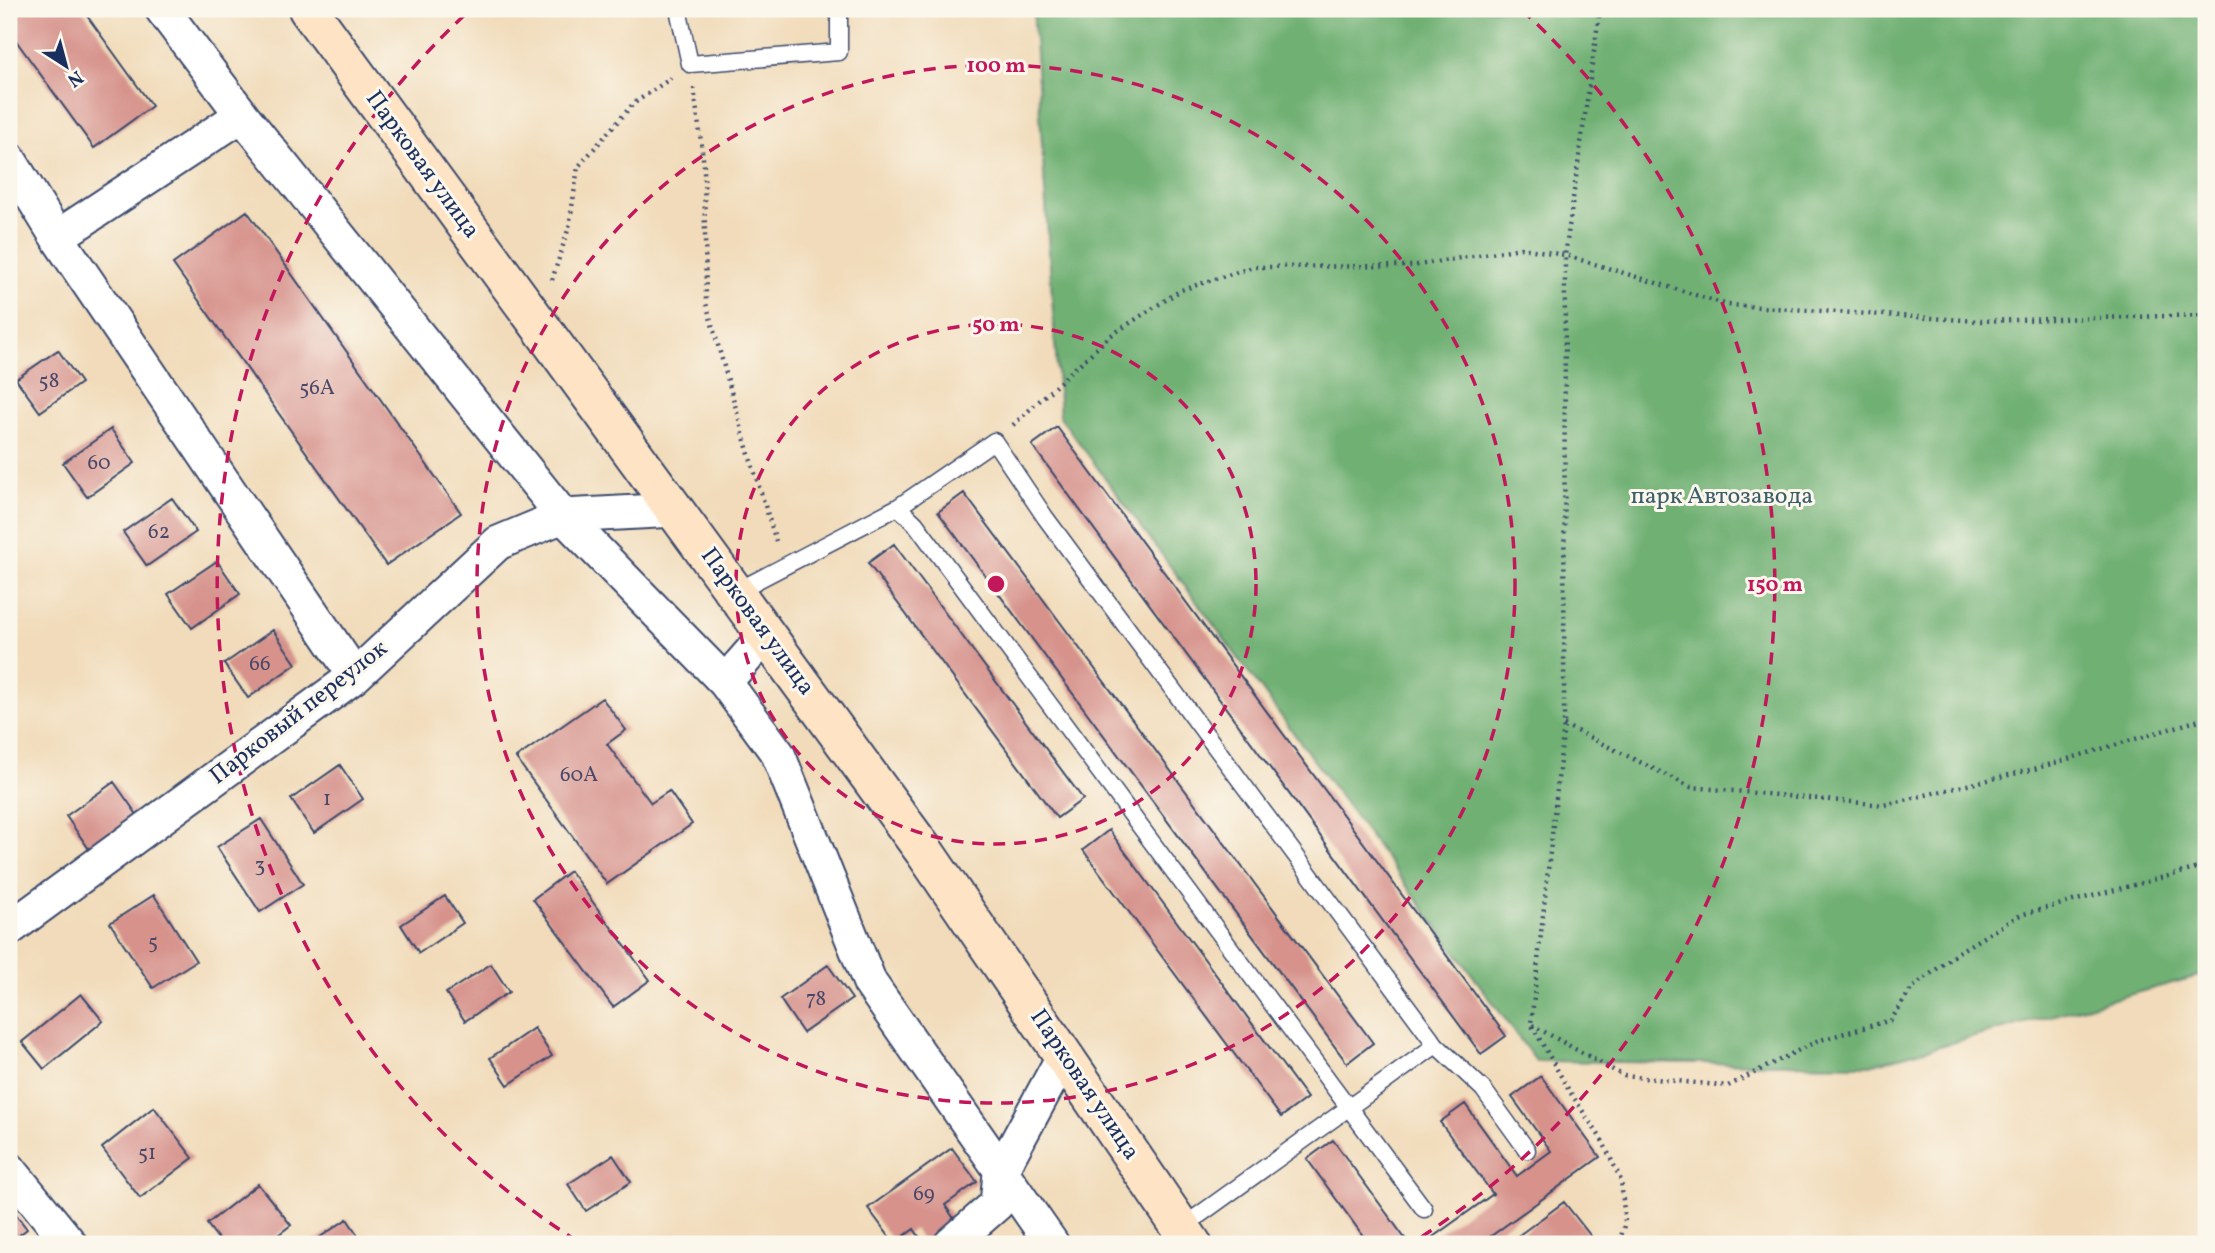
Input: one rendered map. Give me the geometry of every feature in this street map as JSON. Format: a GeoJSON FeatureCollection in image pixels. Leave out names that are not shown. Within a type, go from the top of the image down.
{"type":"FeatureCollection","features":[{"type":"Feature","properties":{"kind":"street"},"geometry":{"type":"LineString","coordinates":[[162,9],[242,115],[563,516],[725,682],[778,754],[870,983],[1052,1244]]}},
{"type":"Feature","properties":{"kind":"street","name":"Парковая улица"},"geometry":{"type":"LineString","coordinates":[[309,9],[924,851],[1186,1236]]}},
{"type":"Feature","properties":{"kind":"street"},"geometry":{"type":"LineString","coordinates":[[57,237],[242,115]]}},
{"type":"Feature","properties":{"kind":"street"},"geometry":{"type":"LineString","coordinates":[[9,159],[57,237],[355,676]]}},
{"type":"Feature","properties":{"kind":"street","name":"Парковый переулок"},"geometry":{"type":"LineString","coordinates":[[9,929],[355,676],[498,542],[563,516],[676,510]]}},
{"type":"Feature","properties":{"kind":"street"},"geometry":{"type":"LineString","coordinates":[[725,682],[766,635]]}},
{"type":"Feature","properties":{"kind":"street"},"geometry":{"type":"LineString","coordinates":[[951,1244],[997,1204],[1000,1173],[1064,1055]]}},
{"type":"Feature","properties":{"kind":"street"},"geometry":{"type":"LineString","coordinates":[[9,1169],[70,1244]]}},
{"type":"Feature","properties":{"kind":"lane"},"geometry":{"type":"LineString","coordinates":[[678,9],[690,64],[839,52],[839,9]]}},
{"type":"Feature","properties":{"kind":"lane"},"geometry":{"type":"LineString","coordinates":[[735,592],[898,507],[994,441],[1045,517],[1436,1045],[1483,1089],[1527,1150]]}},
{"type":"Feature","properties":{"kind":"lane"},"geometry":{"type":"LineString","coordinates":[[898,507],[915,523],[1424,1209]]}},
{"type":"Feature","properties":{"kind":"lane"},"geometry":{"type":"LineString","coordinates":[[1186,1236],[1348,1107],[1436,1045]]}},
{"type":"Feature","properties":{"kind":"path"},"geometry":{"type":"LineString","coordinates":[[1600,9],[1564,255],[1564,725],[1531,1024],[1570,1092],[1602,1140],[1622,1180],[1625,1222],[1619,1244]]}},
{"type":"Feature","properties":{"kind":"path"},"geometry":{"type":"LineString","coordinates":[[537,324],[569,227],[578,167],[633,104],[690,64],[704,166],[706,303],[748,452],[785,566]]}},
{"type":"Feature","properties":{"kind":"path"},"geometry":{"type":"LineString","coordinates":[[994,441],[1042,401],[1110,336],[1181,290],[1253,267],[1412,266],[1521,248],[1564,255],[1728,305],[1979,321],[2206,314]]}},
{"type":"Feature","properties":{"kind":"path"},"geometry":{"type":"LineString","coordinates":[[1564,725],[1691,787],[1884,805],[2034,769],[2206,718]]}},
{"type":"Feature","properties":{"kind":"path"},"geometry":{"type":"LineString","coordinates":[[1531,1024],[1624,1076],[1728,1086],[1817,1041],[1891,1020],[1912,988],[1960,951],[2020,915],[2206,866]]}},
{"type":"Feature","properties":{"kind":"green space","name":"парк Автозавода"},"geometry":{"type":"Polygon","coordinates":[[[1033,9],[2206,9],[2206,974],[1870,1065],[1536,1061],[1060,417],[1033,9]]]}},
{"type":"Feature","properties":{"kind":"building"},"geometry":{"type":"Polygon","coordinates":[[[9,9],[82,9],[152,106],[94,148],[9,31],[9,9]]]}},
{"type":"Feature","properties":{"kind":"building"},"geometry":{"type":"Polygon","coordinates":[[[247,211],[461,513],[386,565],[173,264],[247,211]]]}},
{"type":"Feature","properties":{"kind":"building"},"geometry":{"type":"Polygon","coordinates":[[[58,350],[81,383],[40,412],[16,379],[58,350]]]}},
{"type":"Feature","properties":{"kind":"building"},"geometry":{"type":"Polygon","coordinates":[[[1057,427],[1506,1036],[1481,1054],[1032,445],[1057,427]]]}},
{"type":"Feature","properties":{"kind":"building"},"geometry":{"type":"Polygon","coordinates":[[[111,429],[135,463],[87,497],[63,463],[111,429]]]}},
{"type":"Feature","properties":{"kind":"building"},"geometry":{"type":"Polygon","coordinates":[[[964,493],[1373,1043],[1347,1063],[938,512],[964,493]]]}},
{"type":"Feature","properties":{"kind":"building"},"geometry":{"type":"Polygon","coordinates":[[[172,498],[196,532],[147,566],[123,532],[172,498]]]}},
{"type":"Feature","properties":{"kind":"building"},"geometry":{"type":"Polygon","coordinates":[[[894,544],[1083,799],[1057,818],[868,563],[894,544]]]}},
{"type":"Feature","properties":{"kind":"building"},"geometry":{"type":"Polygon","coordinates":[[[217,561],[240,594],[192,628],[168,594],[217,561]]]}},
{"type":"Feature","properties":{"kind":"building"},"geometry":{"type":"Polygon","coordinates":[[[273,630],[296,664],[248,698],[224,664],[273,630]]]}},
{"type":"Feature","properties":{"kind":"building"},"geometry":{"type":"Polygon","coordinates":[[[602,698],[626,730],[607,744],[651,803],[669,791],[692,824],[607,884],[516,758],[602,698]]]}},
{"type":"Feature","properties":{"kind":"building"},"geometry":{"type":"Polygon","coordinates":[[[340,765],[363,799],[314,833],[291,799],[340,765]]]}},
{"type":"Feature","properties":{"kind":"building"},"geometry":{"type":"Polygon","coordinates":[[[114,782],[138,816],[89,849],[66,816],[114,782]]]}},
{"type":"Feature","properties":{"kind":"building"},"geometry":{"type":"Polygon","coordinates":[[[261,819],[303,884],[260,912],[217,847],[261,819]]]}},
{"type":"Feature","properties":{"kind":"building"},"geometry":{"type":"Polygon","coordinates":[[[1109,830],[1307,1098],[1281,1117],[1083,850],[1109,830]]]}},
{"type":"Feature","properties":{"kind":"building"},"geometry":{"type":"Polygon","coordinates":[[[570,871],[650,980],[613,1007],[533,899],[570,871]]]}},
{"type":"Feature","properties":{"kind":"building"},"geometry":{"type":"Polygon","coordinates":[[[154,895],[196,961],[153,988],[110,923],[154,895]]]}},
{"type":"Feature","properties":{"kind":"building"},"geometry":{"type":"Polygon","coordinates":[[[445,896],[463,923],[419,953],[401,925],[445,896]]]}},
{"type":"Feature","properties":{"kind":"building"},"geometry":{"type":"Polygon","coordinates":[[[491,964],[509,992],[465,1021],[446,993],[491,964]]]}},
{"type":"Feature","properties":{"kind":"building"},"geometry":{"type":"Polygon","coordinates":[[[828,965],[852,999],[803,1033],[780,999],[828,965]]]}},
{"type":"Feature","properties":{"kind":"building"},"geometry":{"type":"Polygon","coordinates":[[[81,994],[103,1021],[44,1069],[22,1042],[81,994]]]}},
{"type":"Feature","properties":{"kind":"building"},"geometry":{"type":"Polygon","coordinates":[[[534,1028],[552,1056],[508,1085],[490,1058],[534,1028]]]}},
{"type":"Feature","properties":{"kind":"building"},"geometry":{"type":"Polygon","coordinates":[[[1541,1076],[1600,1157],[1480,1244],[1423,1244],[1493,1194],[1440,1122],[1465,1104],[1517,1176],[1551,1151],[1512,1097],[1541,1076]]]}},
{"type":"Feature","properties":{"kind":"building"},"geometry":{"type":"Polygon","coordinates":[[[154,1107],[193,1158],[140,1198],[102,1148],[154,1107]]]}},
{"type":"Feature","properties":{"kind":"building"},"geometry":{"type":"Polygon","coordinates":[[[1333,1140],[1409,1244],[1369,1244],[1307,1159],[1333,1140]]]}},
{"type":"Feature","properties":{"kind":"building"},"geometry":{"type":"Polygon","coordinates":[[[952,1148],[977,1182],[945,1205],[956,1222],[924,1244],[914,1229],[894,1243],[868,1208],[952,1148]]]}},
{"type":"Feature","properties":{"kind":"building"},"geometry":{"type":"Polygon","coordinates":[[[613,1155],[631,1182],[586,1211],[568,1184],[613,1155]]]}},
{"type":"Feature","properties":{"kind":"building"},"geometry":{"type":"Polygon","coordinates":[[[258,1184],[291,1225],[266,1244],[222,1244],[207,1224],[258,1184]]]}},
{"type":"Feature","properties":{"kind":"building"},"geometry":{"type":"Polygon","coordinates":[[[1564,1202],[1597,1244],[1507,1244],[1564,1202]]]}},
{"type":"Feature","properties":{"kind":"building"},"geometry":{"type":"Polygon","coordinates":[[[9,1205],[27,1229],[9,1243],[9,1205]]]}},
{"type":"Feature","properties":{"kind":"building"},"geometry":{"type":"Polygon","coordinates":[[[347,1219],[364,1244],[310,1244],[347,1219]]]}}]}
